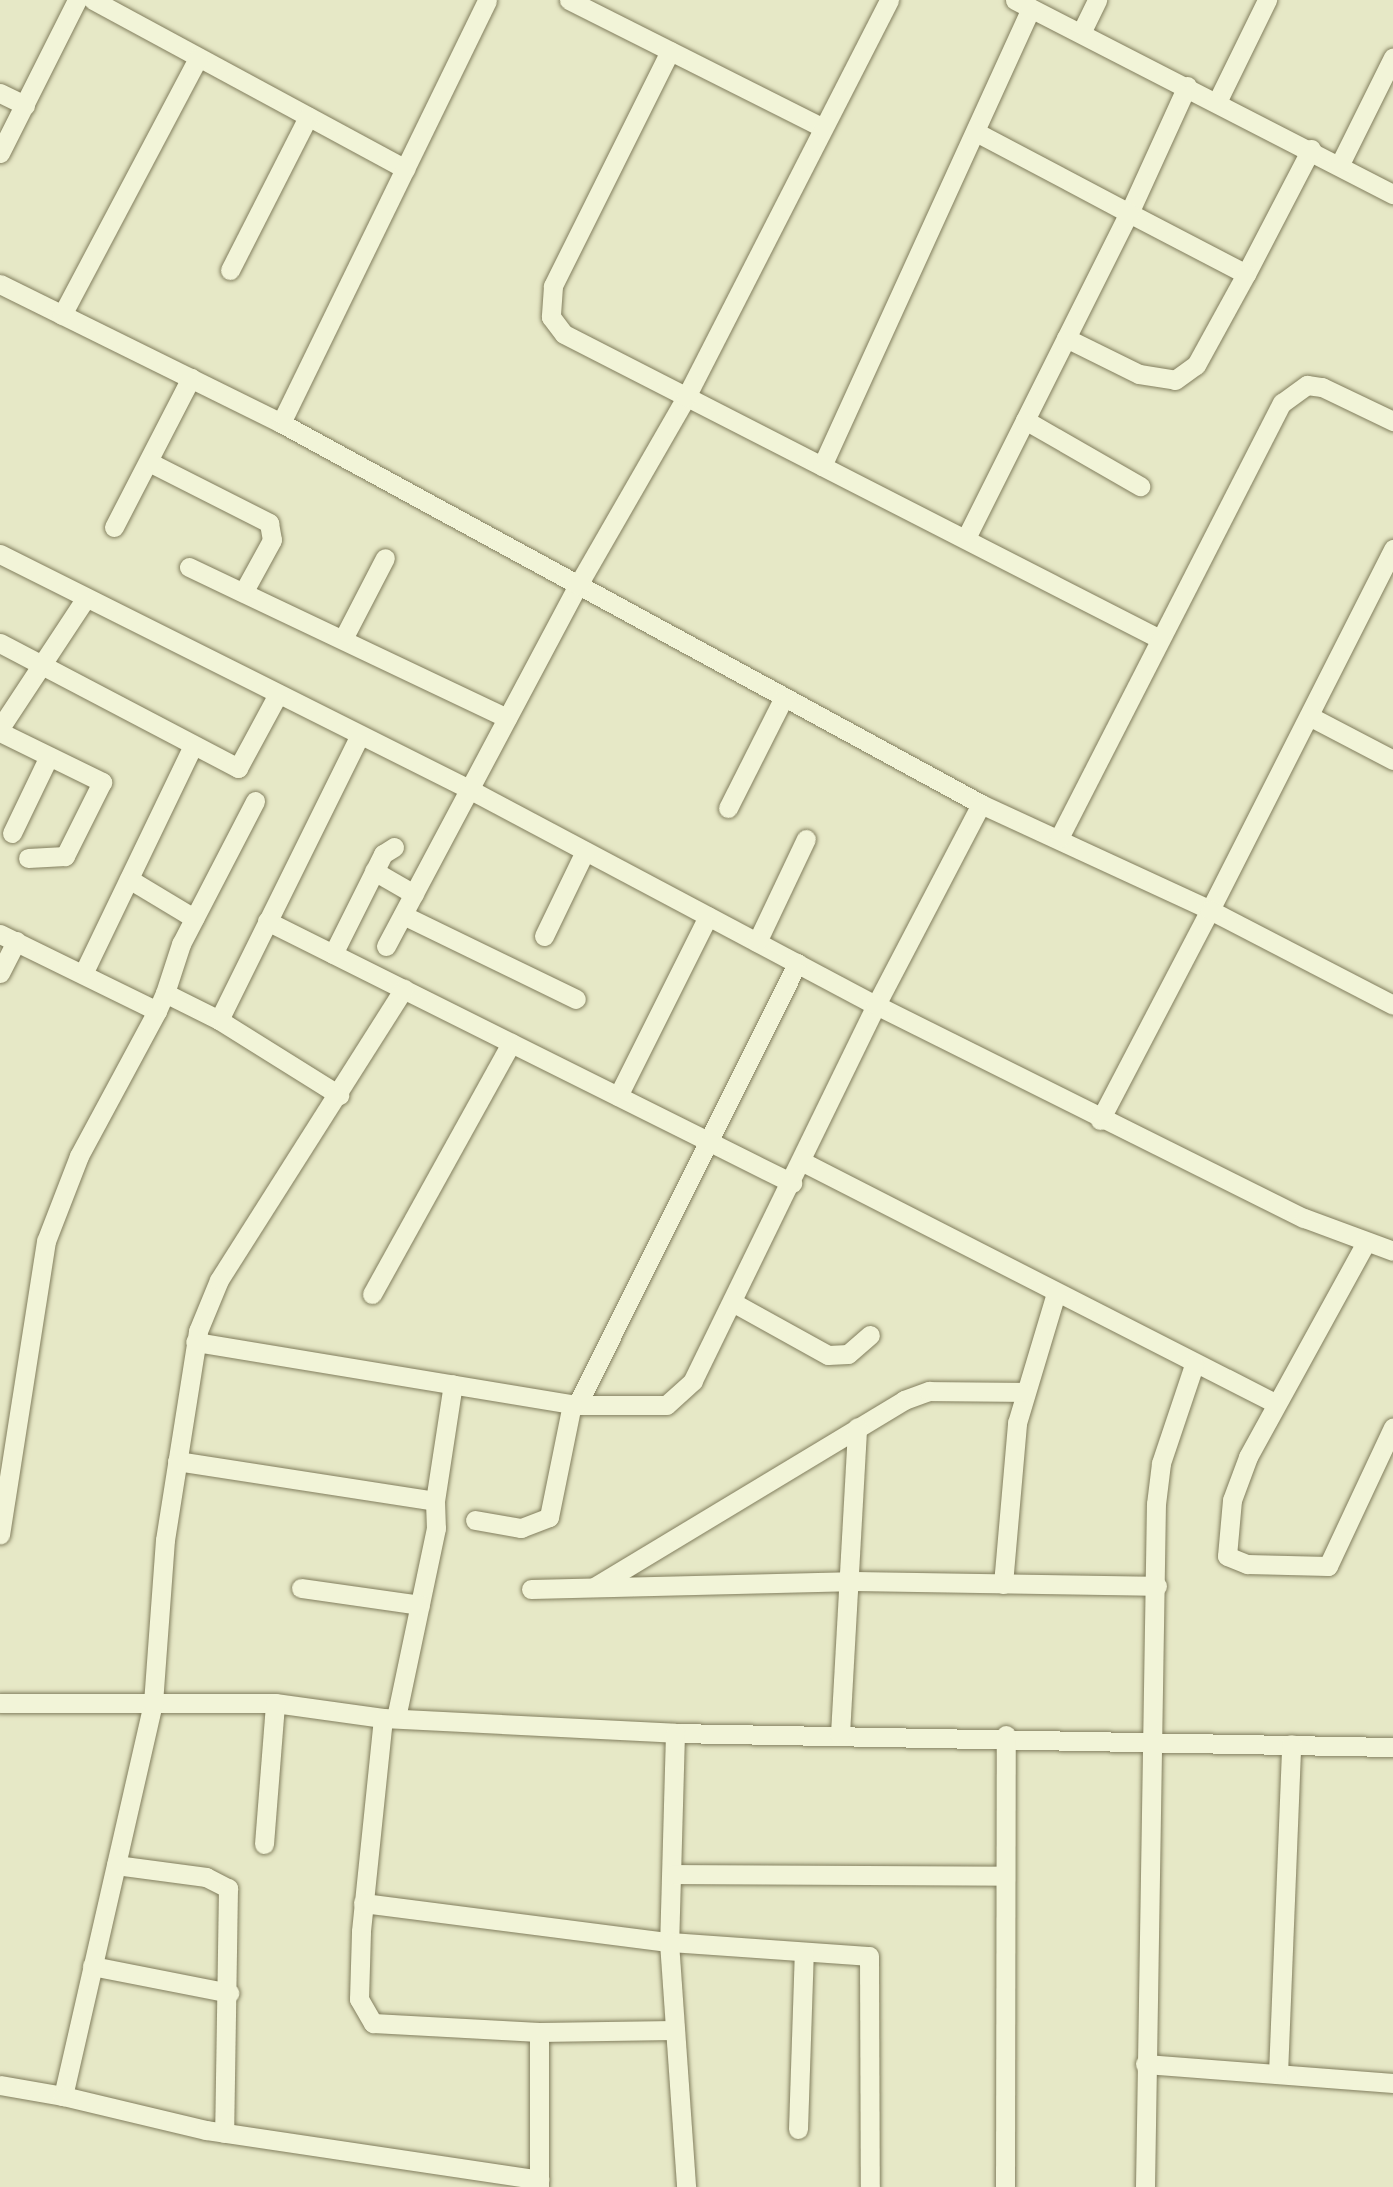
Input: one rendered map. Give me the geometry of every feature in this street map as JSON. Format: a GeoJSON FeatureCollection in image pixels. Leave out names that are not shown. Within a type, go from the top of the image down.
{"type":"FeatureCollection","features":[{"type":"Feature","properties":{"kind":"street"},"geometry":{"type":"LineString","coordinates":[[0,153],[77,0]]}},
{"type":"Feature","properties":{"kind":"street"},"geometry":{"type":"LineString","coordinates":[[93,0],[405,169]]}},
{"type":"Feature","properties":{"kind":"street"},"geometry":{"type":"LineString","coordinates":[[281,423],[487,0]]}},
{"type":"Feature","properties":{"kind":"street"},"geometry":{"type":"LineString","coordinates":[[569,0],[824,128]]}},
{"type":"Feature","properties":{"kind":"street"},"geometry":{"type":"LineString","coordinates":[[386,946],[578,585],[686,397],[889,0]]}},
{"type":"Feature","properties":{"kind":"street"},"geometry":{"type":"LineString","coordinates":[[1081,33],[1097,0]]}},
{"type":"Feature","properties":{"kind":"street"},"geometry":{"type":"LineString","coordinates":[[1217,102],[1267,0]]}},
{"type":"Feature","properties":{"kind":"street"},"geometry":{"type":"LineString","coordinates":[[822,466],[976,132],[1023,4],[1311,149],[1393,194]]}},
{"type":"Feature","properties":{"kind":"street"},"geometry":{"type":"LineString","coordinates":[[670,51],[548,302],[564,334],[1158,638]]}},
{"type":"Feature","properties":{"kind":"street"},"geometry":{"type":"LineString","coordinates":[[1340,164],[1393,57]]}},
{"type":"Feature","properties":{"kind":"street"},"geometry":{"type":"LineString","coordinates":[[62,315],[198,58]]}},
{"type":"Feature","properties":{"kind":"street"},"geometry":{"type":"LineString","coordinates":[[966,538],[1129,213],[1187,86]]}},
{"type":"Feature","properties":{"kind":"street"},"geometry":{"type":"LineString","coordinates":[[0,93],[25,105]]}},
{"type":"Feature","properties":{"kind":"street"},"geometry":{"type":"LineString","coordinates":[[230,270],[308,117]]}},
{"type":"Feature","properties":{"kind":"street"},"geometry":{"type":"LineString","coordinates":[[976,132],[1246,274]]}},
{"type":"Feature","properties":{"kind":"street"},"geometry":{"type":"LineString","coordinates":[[1066,338],[1139,374],[1175,380],[1196,365],[1311,149]]}},
{"type":"Feature","properties":{"kind":"street"},"geometry":{"type":"LineString","coordinates":[[0,284],[281,423],[981,804],[1210,910],[1393,1005]]}},
{"type":"Feature","properties":{"kind":"street"},"geometry":{"type":"LineString","coordinates":[[114,527],[191,378]]}},
{"type":"Feature","properties":{"kind":"street"},"geometry":{"type":"LineString","coordinates":[[1059,838],[1158,638],[1293,392],[1322,387],[1393,421]]}},
{"type":"Feature","properties":{"kind":"street"},"geometry":{"type":"LineString","coordinates":[[1025,420],[1140,485]]}},
{"type":"Feature","properties":{"kind":"street"},"geometry":{"type":"LineString","coordinates":[[149,461],[269,523],[272,540],[244,591]]}},
{"type":"Feature","properties":{"kind":"street"},"geometry":{"type":"LineString","coordinates":[[1100,1120],[1393,549]]}},
{"type":"Feature","properties":{"kind":"street"},"geometry":{"type":"LineString","coordinates":[[0,554],[85,599],[469,789],[876,1005],[1100,1120],[1365,1244],[1393,1251]]}},
{"type":"Feature","properties":{"kind":"street"},"geometry":{"type":"LineString","coordinates":[[343,639],[385,558]]}},
{"type":"Feature","properties":{"kind":"street"},"geometry":{"type":"LineString","coordinates":[[189,567],[507,718]]}},
{"type":"Feature","properties":{"kind":"street"},"geometry":{"type":"LineString","coordinates":[[28,858],[65,856],[102,782],[0,730],[85,599]]}},
{"type":"Feature","properties":{"kind":"street"},"geometry":{"type":"LineString","coordinates":[[0,643],[238,768],[278,694]]}},
{"type":"Feature","properties":{"kind":"street"},"geometry":{"type":"LineString","coordinates":[[728,808],[783,697]]}},
{"type":"Feature","properties":{"kind":"street"},"geometry":{"type":"LineString","coordinates":[[1308,716],[1393,760]]}},
{"type":"Feature","properties":{"kind":"street"},"geometry":{"type":"LineString","coordinates":[[219,1020],[360,735]]}},
{"type":"Feature","properties":{"kind":"street"},"geometry":{"type":"LineString","coordinates":[[83,974],[193,745]]}},
{"type":"Feature","properties":{"kind":"street"},"geometry":{"type":"LineString","coordinates":[[12,833],[49,756]]}},
{"type":"Feature","properties":{"kind":"street"},"geometry":{"type":"LineString","coordinates":[[0,1534],[46,1241],[79,1156],[161,1002],[194,918],[255,802]]}},
{"type":"Feature","properties":{"kind":"street"},"geometry":{"type":"LineString","coordinates":[[195,1342],[575,1405],[651,1409],[684,1394],[734,1303],[876,1005],[981,804]]}},
{"type":"Feature","properties":{"kind":"street"},"geometry":{"type":"LineString","coordinates":[[757,942],[806,839]]}},
{"type":"Feature","properties":{"kind":"street"},"geometry":{"type":"LineString","coordinates":[[332,954],[374,872],[394,847]]}},
{"type":"Feature","properties":{"kind":"street"},"geometry":{"type":"LineString","coordinates":[[544,936],[584,851]]}},
{"type":"Feature","properties":{"kind":"street"},"geometry":{"type":"LineString","coordinates":[[374,872],[414,894]]}},
{"type":"Feature","properties":{"kind":"street"},"geometry":{"type":"LineString","coordinates":[[129,879],[194,918]]}},
{"type":"Feature","properties":{"kind":"street"},"geometry":{"type":"LineString","coordinates":[[402,915],[576,999]]}},
{"type":"Feature","properties":{"kind":"street"},"geometry":{"type":"LineString","coordinates":[[618,1097],[708,916]]}},
{"type":"Feature","properties":{"kind":"street"},"geometry":{"type":"LineString","coordinates":[[267,921],[792,1183]]}},
{"type":"Feature","properties":{"kind":"street"},"geometry":{"type":"LineString","coordinates":[[0,972],[8,938],[83,974],[219,1020],[339,1096]]}},
{"type":"Feature","properties":{"kind":"street"},"geometry":{"type":"LineString","coordinates":[[475,1520],[521,1528],[549,1517],[575,1405],[797,963]]}},
{"type":"Feature","properties":{"kind":"street"},"geometry":{"type":"LineString","coordinates":[[63,2096],[153,1703],[177,1461],[195,1342],[219,1280],[339,1096],[404,989]]}},
{"type":"Feature","properties":{"kind":"street"},"geometry":{"type":"LineString","coordinates":[[372,1294],[511,1043]]}},
{"type":"Feature","properties":{"kind":"street"},"geometry":{"type":"LineString","coordinates":[[803,1161],[1194,1365],[1273,1402]]}},
{"type":"Feature","properties":{"kind":"street"},"geometry":{"type":"LineString","coordinates":[[1365,1244],[1273,1402],[1232,1500],[1224,1549],[1231,1561],[1328,1566],[1393,1427]]}},
{"type":"Feature","properties":{"kind":"street"},"geometry":{"type":"LineString","coordinates":[[1003,1584],[1023,1392],[1056,1293]]}},
{"type":"Feature","properties":{"kind":"street"},"geometry":{"type":"LineString","coordinates":[[734,1303],[828,1355],[848,1354],[870,1335]]}},
{"type":"Feature","properties":{"kind":"street"},"geometry":{"type":"LineString","coordinates":[[1145,2187],[1150,1738],[1161,1463],[1194,1365]]}},
{"type":"Feature","properties":{"kind":"street"},"geometry":{"type":"LineString","coordinates":[[453,1384],[435,1501],[436,1528],[420,1605],[389,1718],[363,1903],[359,1999],[373,2023],[539,2032],[674,2030]]}},
{"type":"Feature","properties":{"kind":"street"},"geometry":{"type":"LineString","coordinates":[[595,1587],[857,1427],[929,1391],[1023,1392]]}},
{"type":"Feature","properties":{"kind":"street"},"geometry":{"type":"LineString","coordinates":[[841,1734],[857,1427]]}},
{"type":"Feature","properties":{"kind":"street"},"geometry":{"type":"LineString","coordinates":[[177,1461],[435,1501]]}},
{"type":"Feature","properties":{"kind":"street"},"geometry":{"type":"LineString","coordinates":[[531,1589],[848,1581],[1157,1586]]}},
{"type":"Feature","properties":{"kind":"street"},"geometry":{"type":"LineString","coordinates":[[301,1588],[420,1605]]}},
{"type":"Feature","properties":{"kind":"street"},"geometry":{"type":"LineString","coordinates":[[0,1703],[275,1703],[389,1718],[676,1733],[1006,1735],[1393,1747]]}},
{"type":"Feature","properties":{"kind":"street"},"geometry":{"type":"LineString","coordinates":[[264,1844],[275,1703]]}},
{"type":"Feature","properties":{"kind":"street"},"geometry":{"type":"LineString","coordinates":[[676,1733],[674,1874],[669,1942],[674,2030],[687,2127],[686,2187]]}},
{"type":"Feature","properties":{"kind":"street"},"geometry":{"type":"LineString","coordinates":[[1005,2187],[1006,1735]]}},
{"type":"Feature","properties":{"kind":"street"},"geometry":{"type":"LineString","coordinates":[[1278,2074],[1291,1744]]}},
{"type":"Feature","properties":{"kind":"street"},"geometry":{"type":"LineString","coordinates":[[116,1865],[206,1877],[228,1888],[229,1993],[224,2133]]}},
{"type":"Feature","properties":{"kind":"street"},"geometry":{"type":"LineString","coordinates":[[674,1874],[1005,1876]]}},
{"type":"Feature","properties":{"kind":"street"},"geometry":{"type":"LineString","coordinates":[[363,1903],[669,1942],[869,1956],[870,2187]]}},
{"type":"Feature","properties":{"kind":"street"},"geometry":{"type":"LineString","coordinates":[[798,2129],[804,1952]]}},
{"type":"Feature","properties":{"kind":"street"},"geometry":{"type":"LineString","coordinates":[[92,1966],[229,1993]]}},
{"type":"Feature","properties":{"kind":"street"},"geometry":{"type":"LineString","coordinates":[[0,2085],[63,2096],[224,2133],[539,2183],[539,2032]]}},
{"type":"Feature","properties":{"kind":"street"},"geometry":{"type":"LineString","coordinates":[[1145,2064],[1393,2083]]}}]}
